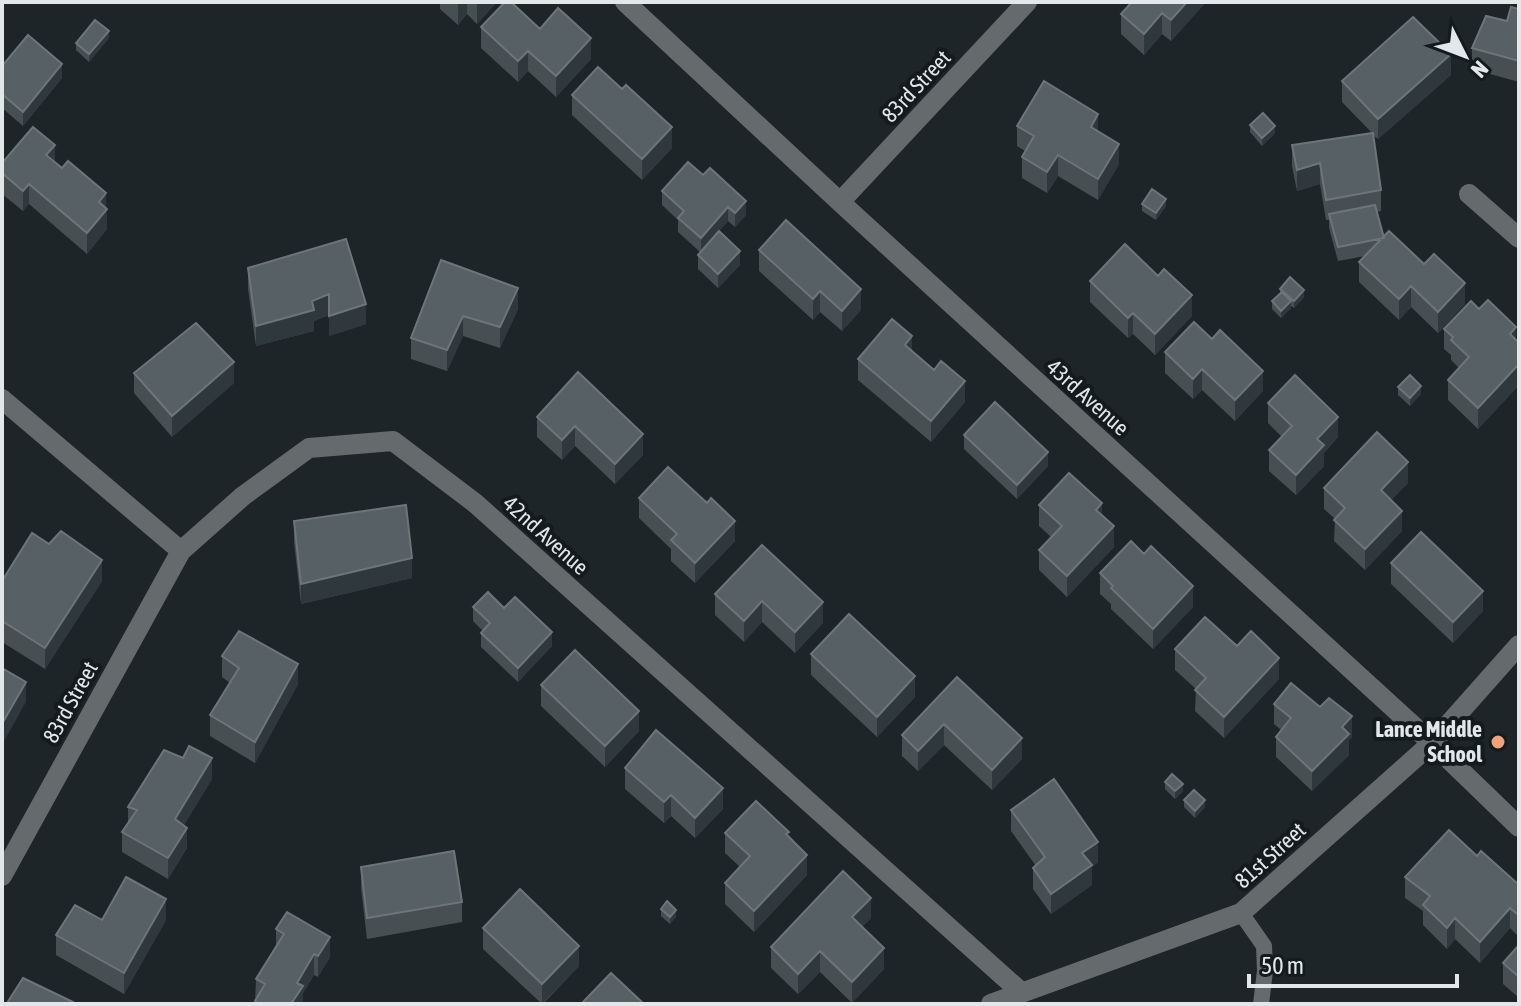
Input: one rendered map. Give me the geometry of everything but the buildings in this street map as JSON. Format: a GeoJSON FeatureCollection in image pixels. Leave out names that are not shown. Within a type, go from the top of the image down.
{"type":"FeatureCollection","features":[{"type":"Feature","properties":{"kind":"street","name":"43rd Avenue"},"geometry":{"type":"LineString","coordinates":[[625,2],[644,10],[840,202],[1432,743],[1519,827]]}},
{"type":"Feature","properties":{"kind":"street","name":"83rd Street"},"geometry":{"type":"LineString","coordinates":[[840,202],[1027,2]]}},
{"type":"Feature","properties":{"kind":"street"},"geometry":{"type":"LineString","coordinates":[[1469,194],[1519,238]]}},
{"type":"Feature","properties":{"kind":"street"},"geometry":{"type":"LineString","coordinates":[[2,399],[181,551]]}},
{"type":"Feature","properties":{"kind":"street","name":"42nd Avenue"},"geometry":{"type":"LineString","coordinates":[[181,551],[243,496],[309,448],[393,441],[475,503],[1021,992]]}},
{"type":"Feature","properties":{"kind":"street","name":"83rd Street"},"geometry":{"type":"LineString","coordinates":[[2,876],[181,551]]}},
{"type":"Feature","properties":{"kind":"street","name":"81st Street"},"geometry":{"type":"LineString","coordinates":[[991,1004],[1241,913],[1432,743],[1519,645]]}},
{"type":"Feature","properties":{"kind":"lane"},"geometry":{"type":"LineString","coordinates":[[1241,913],[1264,946],[1261,1004]]}},
{"type":"Feature","properties":{"kind":"place","name":"Lance Middle School"},"geometry":{"type":"Point","coordinates":[1498,742]}}]}
